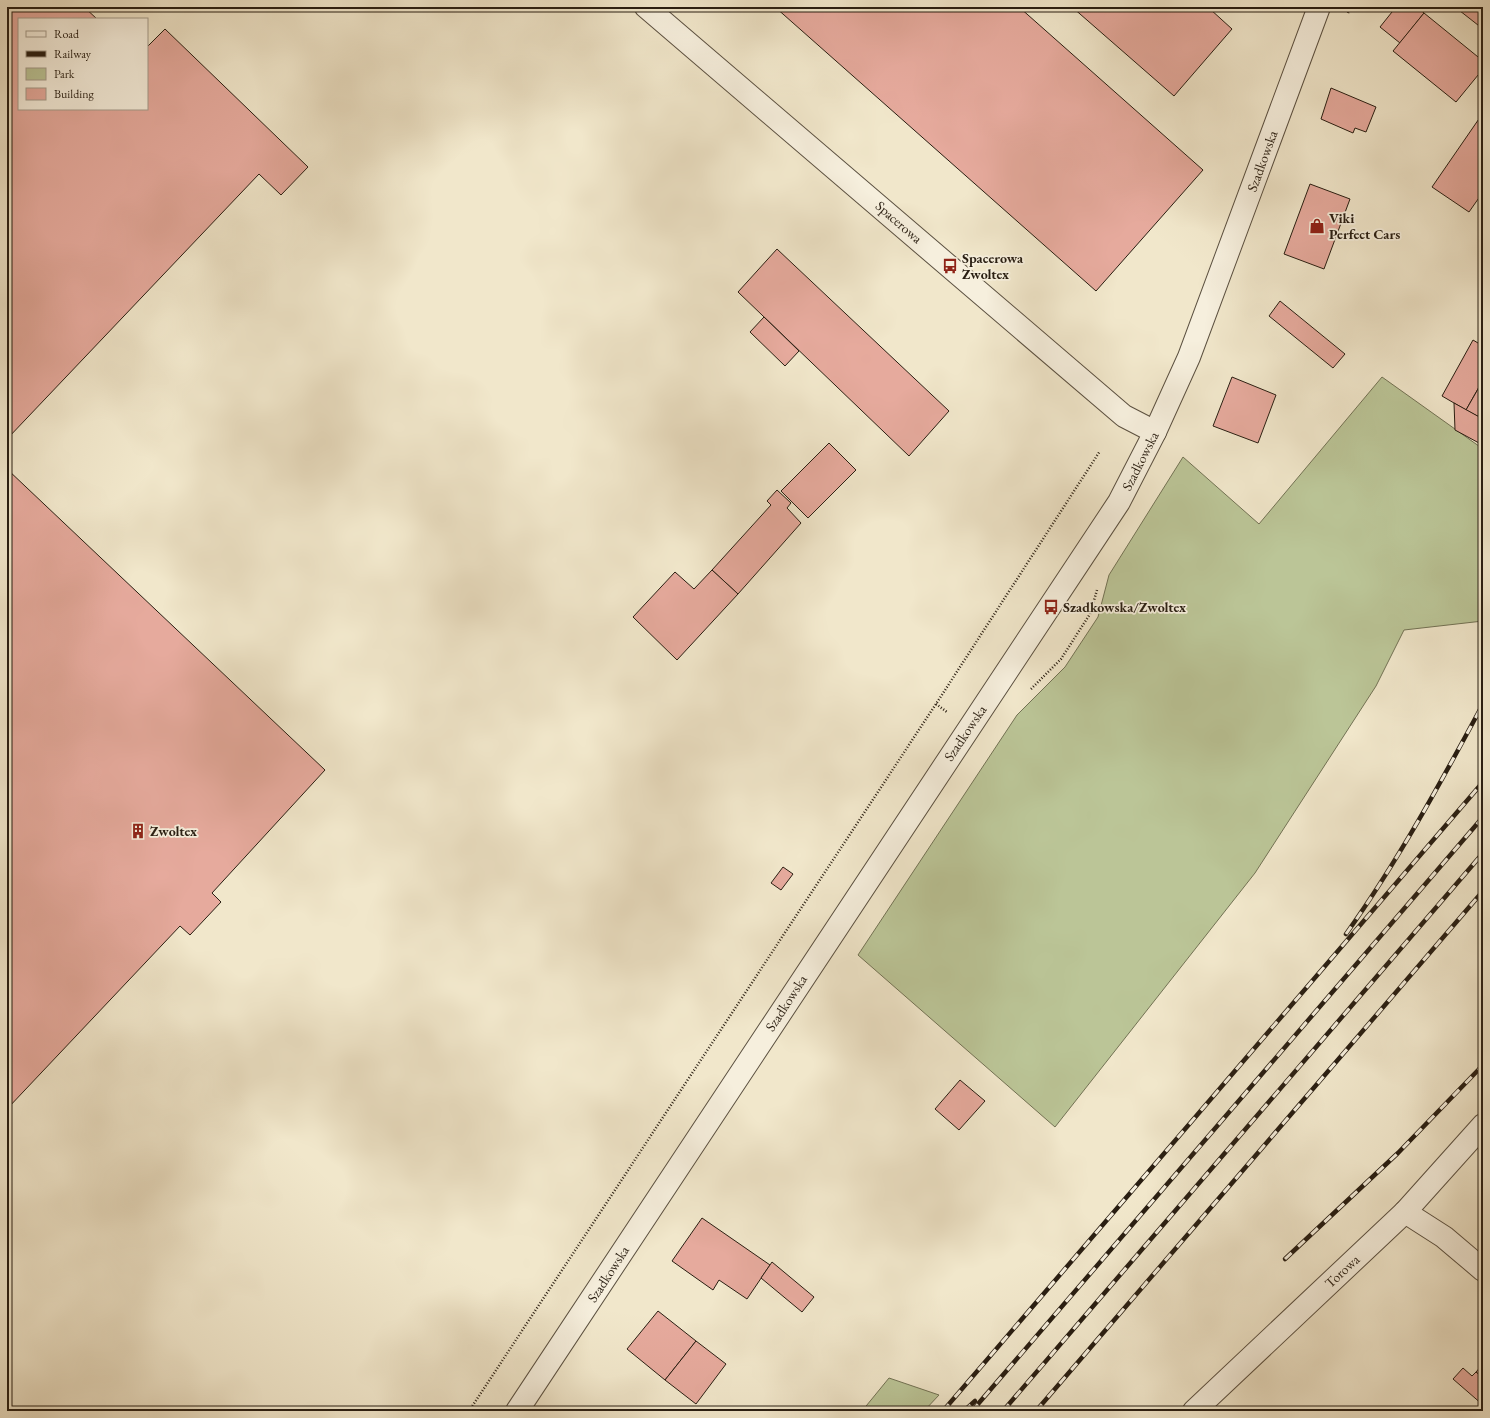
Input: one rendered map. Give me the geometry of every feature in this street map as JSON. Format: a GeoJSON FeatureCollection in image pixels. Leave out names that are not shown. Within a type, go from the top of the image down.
{"type":"FeatureCollection","features":[{"type":"Feature","properties":{"kind":"street","name":"Spacerowa"},"geometry":{"type":"LineString","coordinates":[[646,7],[1124,416],[1155,432]]}},
{"type":"Feature","properties":{"kind":"street","name":"Szadkowska"},"geometry":{"type":"LineString","coordinates":[[517,1411],[969,726],[1051,607],[1119,502],[1155,432],[1189,357],[1319,7]]}},
{"type":"Feature","properties":{"kind":"street","name":"Torowa"},"geometry":{"type":"LineString","coordinates":[[1194,1411],[1405,1212],[1483,1125]]}},
{"type":"Feature","properties":{"kind":"street"},"geometry":{"type":"LineString","coordinates":[[1405,1212],[1444,1237],[1483,1270]]}},
{"type":"Feature","properties":{"kind":"path"},"geometry":{"type":"LineString","coordinates":[[469,1411],[931,711],[1100,451]]}},
{"type":"Feature","properties":{"kind":"green space"},"geometry":{"type":"Polygon","coordinates":[[[1382,377],[1483,449],[1483,621],[1404,630],[1376,686],[1255,873],[1055,1127],[858,955],[1017,715],[1065,667],[1098,617],[1109,575],[1183,457],[1259,524],[1382,377]]]}},
{"type":"Feature","properties":{"kind":"green space"},"geometry":{"type":"Polygon","coordinates":[[[889,1378],[939,1395],[924,1411],[862,1411],[889,1378]]]}},
{"type":"Feature","properties":{"kind":"building"},"geometry":{"type":"Polygon","coordinates":[[[7,7],[84,7],[96,18],[18,18],[18,110],[148,110],[148,46],[165,29],[308,167],[281,195],[259,174],[7,439],[7,7]]]}},
{"type":"Feature","properties":{"kind":"building"},"geometry":{"type":"Polygon","coordinates":[[[775,7],[1019,7],[1203,170],[1096,291],[775,7]]]}},
{"type":"Feature","properties":{"kind":"building"},"geometry":{"type":"Polygon","coordinates":[[[1072,7],[1212,7],[1210,9],[1232,29],[1174,96],[1072,7]]]}},
{"type":"Feature","properties":{"kind":"building"},"geometry":{"type":"Polygon","coordinates":[[[1396,7],[1417,7],[1424,13],[1400,43],[1380,27],[1396,7]]]}},
{"type":"Feature","properties":{"kind":"building"},"geometry":{"type":"Polygon","coordinates":[[[1455,7],[1483,7],[1483,29],[1455,7]]]}},
{"type":"Feature","properties":{"kind":"building"},"geometry":{"type":"Polygon","coordinates":[[[1424,13],[1483,61],[1483,69],[1456,102],[1393,51],[1424,13]]]}},
{"type":"Feature","properties":{"kind":"building"},"geometry":{"type":"Polygon","coordinates":[[[1331,88],[1376,107],[1366,132],[1355,128],[1353,133],[1321,119],[1331,88]]]}},
{"type":"Feature","properties":{"kind":"building"},"geometry":{"type":"Polygon","coordinates":[[[1483,113],[1483,192],[1469,212],[1432,187],[1483,113]]]}},
{"type":"Feature","properties":{"kind":"building","name":"Viki Perfect Cars"},"geometry":{"type":"Polygon","coordinates":[[[1310,184],[1350,199],[1324,269],[1284,254],[1310,184]]]}},
{"type":"Feature","properties":{"kind":"building"},"geometry":{"type":"Polygon","coordinates":[[[777,249],[949,411],[909,456],[738,292],[777,249]]]}},
{"type":"Feature","properties":{"kind":"building"},"geometry":{"type":"Polygon","coordinates":[[[1280,301],[1345,354],[1333,368],[1269,316],[1280,301]]]}},
{"type":"Feature","properties":{"kind":"building"},"geometry":{"type":"Polygon","coordinates":[[[764,317],[799,351],[785,366],[750,332],[764,317]]]}},
{"type":"Feature","properties":{"kind":"building"},"geometry":{"type":"Polygon","coordinates":[[[1473,340],[1483,346],[1483,380],[1466,410],[1442,396],[1473,340]]]}},
{"type":"Feature","properties":{"kind":"building"},"geometry":{"type":"Polygon","coordinates":[[[1232,377],[1276,395],[1258,443],[1213,426],[1232,377]]]}},
{"type":"Feature","properties":{"kind":"building"},"geometry":{"type":"Polygon","coordinates":[[[1482,382],[1483,383],[1483,419],[1466,410],[1482,382]]]}},
{"type":"Feature","properties":{"kind":"building"},"geometry":{"type":"Polygon","coordinates":[[[1454,403],[1483,419],[1483,436],[1479,443],[1455,430],[1454,403]]]}},
{"type":"Feature","properties":{"kind":"building"},"geometry":{"type":"Polygon","coordinates":[[[829,443],[856,470],[808,518],[781,491],[829,443]]]}},
{"type":"Feature","properties":{"kind":"building","name":"Zwoltex"},"geometry":{"type":"Polygon","coordinates":[[[7,469],[325,770],[212,893],[221,902],[190,935],[180,926],[7,1109],[7,469]]]}},
{"type":"Feature","properties":{"kind":"building"},"geometry":{"type":"Polygon","coordinates":[[[777,490],[791,503],[787,508],[801,523],[738,594],[712,570],[771,505],[767,501],[777,490]]]}},
{"type":"Feature","properties":{"kind":"building"},"geometry":{"type":"Polygon","coordinates":[[[712,570],[738,594],[677,660],[633,617],[675,572],[694,589],[712,570]]]}},
{"type":"Feature","properties":{"kind":"building"},"geometry":{"type":"Polygon","coordinates":[[[783,867],[793,874],[781,890],[771,883],[783,867]]]}},
{"type":"Feature","properties":{"kind":"building"},"geometry":{"type":"Polygon","coordinates":[[[960,1080],[985,1101],[959,1130],[935,1109],[960,1080]]]}},
{"type":"Feature","properties":{"kind":"building"},"geometry":{"type":"Polygon","coordinates":[[[702,1218],[770,1265],[747,1299],[719,1280],[713,1290],[672,1261],[702,1218]]]}},
{"type":"Feature","properties":{"kind":"building"},"geometry":{"type":"Polygon","coordinates":[[[772,1262],[814,1297],[802,1312],[761,1278],[772,1262]]]}},
{"type":"Feature","properties":{"kind":"building"},"geometry":{"type":"Polygon","coordinates":[[[658,1311],[696,1341],[665,1380],[627,1349],[658,1311]]]}},
{"type":"Feature","properties":{"kind":"building"},"geometry":{"type":"Polygon","coordinates":[[[696,1341],[726,1364],[696,1404],[665,1380],[696,1341]]]}},
{"type":"Feature","properties":{"kind":"building"},"geometry":{"type":"Polygon","coordinates":[[[1483,1364],[1483,1378],[1476,1372],[1483,1364]]]}},
{"type":"Feature","properties":{"kind":"building"},"geometry":{"type":"Polygon","coordinates":[[[1463,1368],[1472,1376],[1476,1372],[1483,1378],[1483,1405],[1453,1379],[1463,1368]]]}},
{"type":"Feature","properties":{"kind":"railway"},"geometry":{"type":"LineString","coordinates":[[1346,934],[1401,850],[1435,792],[1483,704]]}},
{"type":"Feature","properties":{"kind":"railway"},"geometry":{"type":"LineString","coordinates":[[943,1411],[1483,782]]}},
{"type":"Feature","properties":{"kind":"railway"},"geometry":{"type":"LineString","coordinates":[[972,1411],[1483,817]]}},
{"type":"Feature","properties":{"kind":"railway"},"geometry":{"type":"LineString","coordinates":[[1003,1411],[1483,853]]}},
{"type":"Feature","properties":{"kind":"railway"},"geometry":{"type":"LineString","coordinates":[[1036,1411],[1483,891]]}},
{"type":"Feature","properties":{"kind":"railway"},"geometry":{"type":"LineString","coordinates":[[1285,1259],[1398,1153],[1483,1065]]}},
{"type":"Feature","properties":{"kind":"railway"},"geometry":{"type":"LineString","coordinates":[[964,1411],[975,1401]]}},
{"type":"Feature","properties":{"kind":"place","name":"Viki Perfect Cars"},"geometry":{"type":"Point","coordinates":[1317,226]}},
{"type":"Feature","properties":{"kind":"place","name":"Spacerowa Zwoltex"},"geometry":{"type":"Point","coordinates":[950,266]}},
{"type":"Feature","properties":{"kind":"place","name":"Szadkowska/Zwoltex"},"geometry":{"type":"Point","coordinates":[1051,607]}},
{"type":"Feature","properties":{"kind":"place","name":"Zwoltex"},"geometry":{"type":"Point","coordinates":[138,831]}}]}
